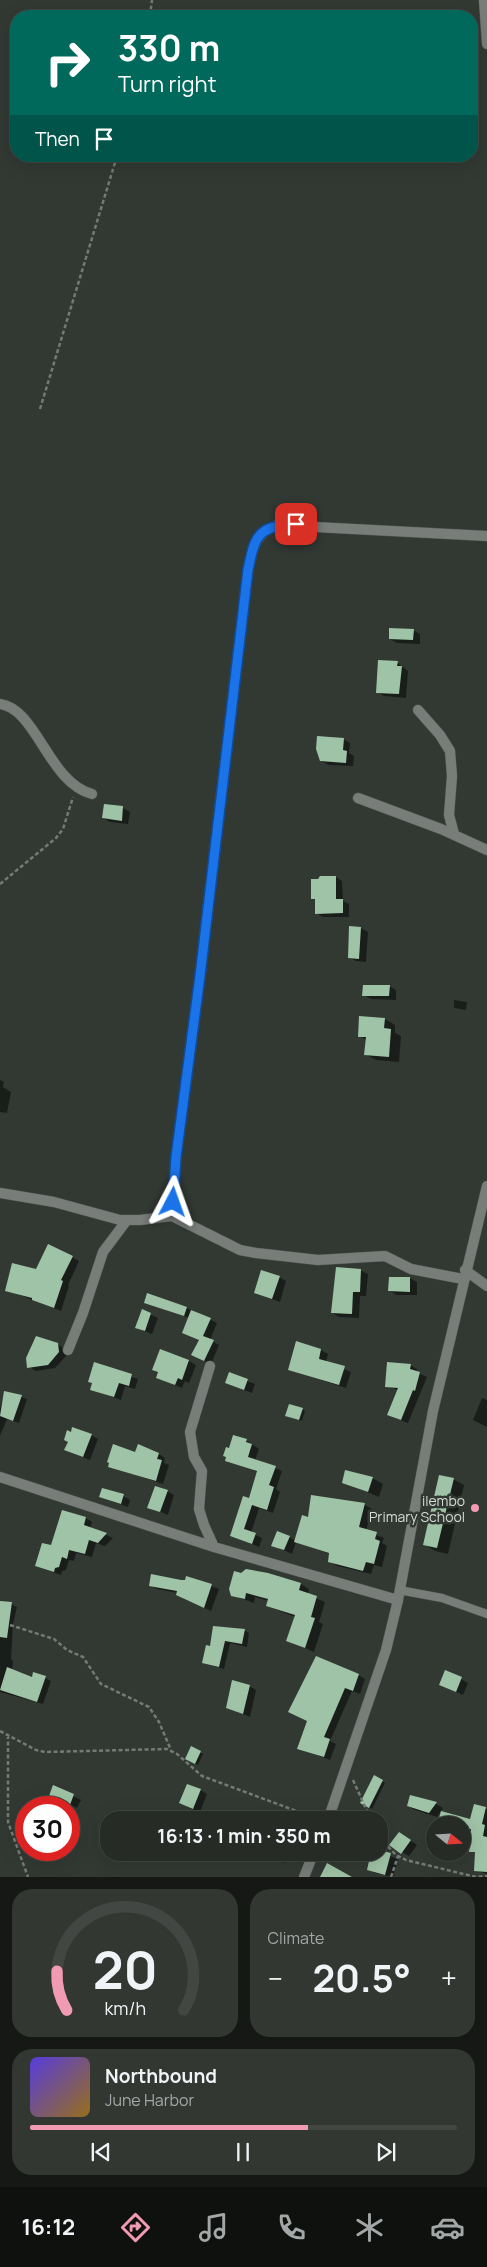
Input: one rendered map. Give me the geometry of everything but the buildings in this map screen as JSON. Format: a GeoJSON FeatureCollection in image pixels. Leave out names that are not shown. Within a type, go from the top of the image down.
{"type":"FeatureCollection","features":[{"type":"Feature","properties":{"kind":"street"},"geometry":{"type":"LineString","coordinates":[[484,0],[487,44]]}},
{"type":"Feature","properties":{"kind":"street"},"geometry":{"type":"LineString","coordinates":[[172,1216],[176,1157],[248,570],[253,548],[263,531],[277,525],[487,536]]}},
{"type":"Feature","properties":{"kind":"street"},"geometry":{"type":"LineString","coordinates":[[0,704],[13,709],[27,725],[65,779],[76,789],[92,794]]}},
{"type":"Feature","properties":{"kind":"street"},"geometry":{"type":"LineString","coordinates":[[418,710],[440,735],[450,751],[452,776],[449,815],[454,834]]}},
{"type":"Feature","properties":{"kind":"street"},"geometry":{"type":"LineString","coordinates":[[358,798],[454,834],[487,850]]}},
{"type":"Feature","properties":{"kind":"street"},"geometry":{"type":"LineString","coordinates":[[331,1811],[386,1650],[399,1595],[433,1411],[464,1274],[487,1186]]}},
{"type":"Feature","properties":{"kind":"street"},"geometry":{"type":"LineString","coordinates":[[0,1193],[54,1202],[102,1216],[127,1220],[172,1216],[240,1250],[318,1260],[385,1256],[411,1269],[464,1274],[487,1286]]}},
{"type":"Feature","properties":{"kind":"street"},"geometry":{"type":"LineString","coordinates":[[68,1350],[83,1313],[103,1252],[127,1220]]}},
{"type":"Feature","properties":{"kind":"street"},"geometry":{"type":"LineString","coordinates":[[210,1366],[190,1432],[194,1457],[202,1471],[199,1509],[214,1547]]}},
{"type":"Feature","properties":{"kind":"street"},"geometry":{"type":"LineString","coordinates":[[0,1478],[214,1547],[399,1595]]}},
{"type":"Feature","properties":{"kind":"street"},"geometry":{"type":"LineString","coordinates":[[304,1877],[310,1861]]}},
{"type":"Feature","properties":{"kind":"lane"},"geometry":{"type":"LineString","coordinates":[[399,1595],[442,1598],[487,1614]]}},
{"type":"Feature","properties":{"kind":"path"},"geometry":{"type":"LineString","coordinates":[[40,409],[115,162]]}},
{"type":"Feature","properties":{"kind":"path"},"geometry":{"type":"LineString","coordinates":[[0,884],[56,838],[63,829],[76,789]]}},
{"type":"Feature","properties":{"kind":"path"},"geometry":{"type":"LineString","coordinates":[[10,1625],[54,1639],[67,1650],[83,1657],[101,1684],[149,1707],[159,1722],[171,1751]]}},
{"type":"Feature","properties":{"kind":"path"},"geometry":{"type":"LineString","coordinates":[[0,1731],[36,1750],[45,1752],[167,1749],[177,1754],[202,1776],[297,1811]]}},
{"type":"Feature","properties":{"kind":"path"},"geometry":{"type":"LineString","coordinates":[[8,1734],[8,1822],[28,1877]]}},
{"type":"Feature","properties":{"kind":"path"},"geometry":{"type":"LineString","coordinates":[[347,1766],[367,1811]]}},
{"type":"Feature","properties":{"kind":"path"},"geometry":{"type":"LineString","coordinates":[[388,1846],[398,1856],[406,1860],[476,1877],[487,1876]]}},
{"type":"Feature","properties":{"kind":"path"},"geometry":{"type":"LineString","coordinates":[[391,1877],[398,1856]]}},
{"type":"Feature","properties":{"kind":"place","name":"ilembo Primary School"},"geometry":{"type":"Point","coordinates":[475,1508]}},
{"type":"Feature","properties":{"kind":"route"},"geometry":{"type":"LineString","coordinates":[[173,1202],[176,1157],[200,976],[248,570],[253,548],[263,531],[277,525],[296,524]]}}]}
